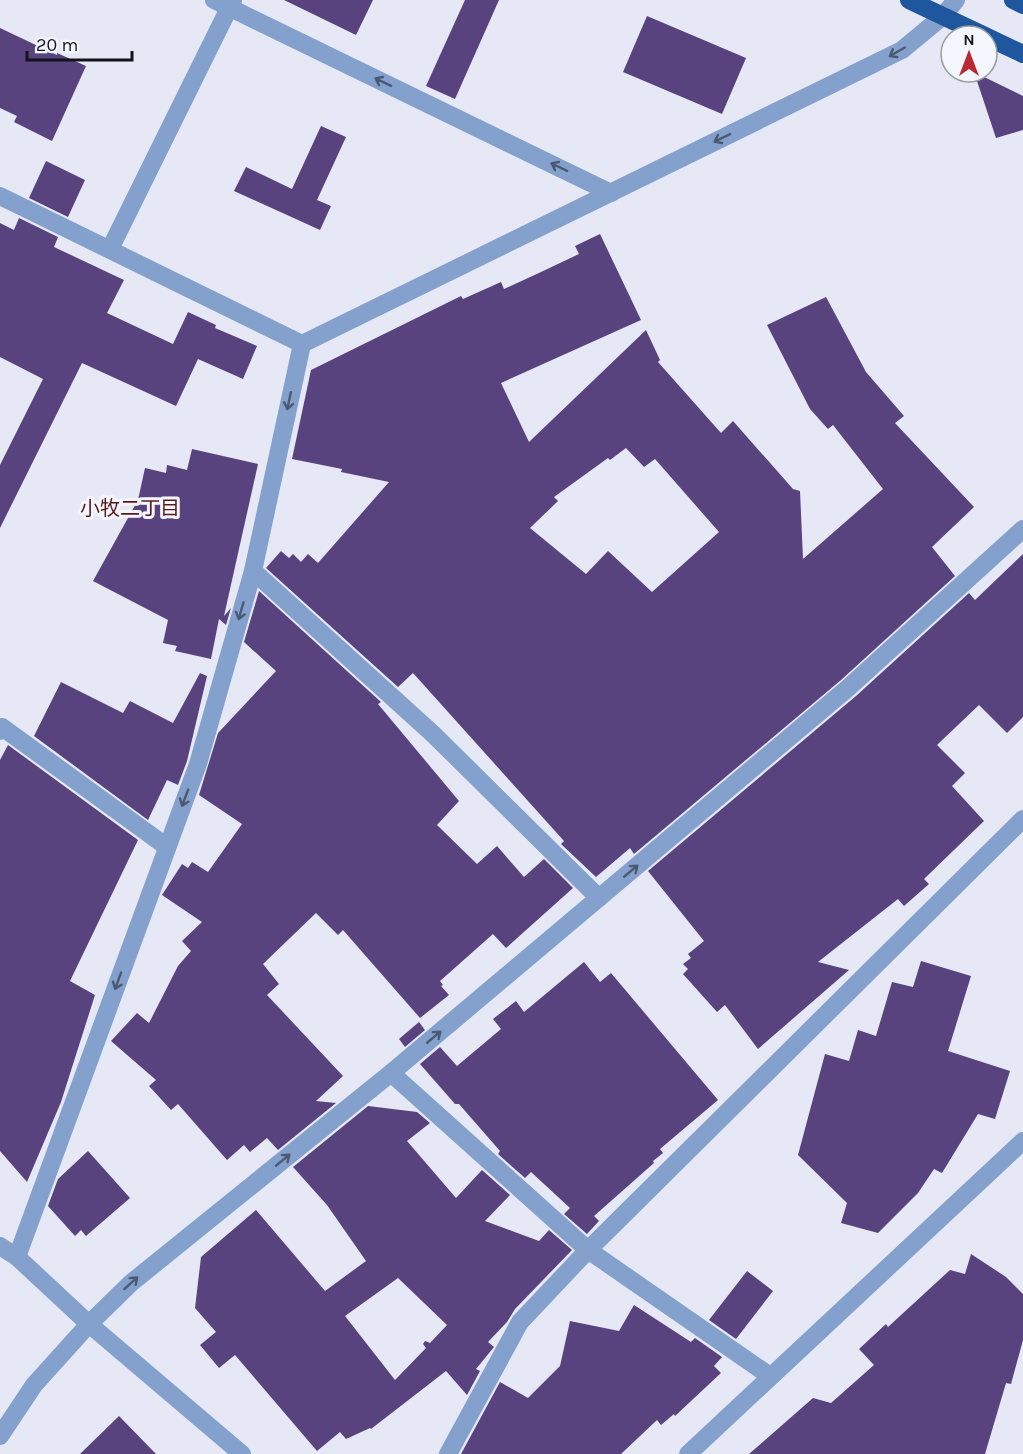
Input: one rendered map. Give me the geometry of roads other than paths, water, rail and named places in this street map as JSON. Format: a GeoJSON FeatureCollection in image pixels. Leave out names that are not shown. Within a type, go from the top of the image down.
{"type":"FeatureCollection","features":[{"type":"Feature","properties":{"kind":"highway"},"geometry":{"type":"LineString","coordinates":[[909,0],[960,24]]}},
{"type":"Feature","properties":{"kind":"highway"},"geometry":{"type":"LineString","coordinates":[[1013,0],[1023,5]]}},
{"type":"Feature","properties":{"kind":"highway"},"geometry":{"type":"LineString","coordinates":[[999,42],[1023,54]]}},
{"type":"Feature","properties":{"kind":"street"},"geometry":{"type":"LineString","coordinates":[[302,344],[902,50],[943,16],[956,0]]}},
{"type":"Feature","properties":{"kind":"street"},"geometry":{"type":"LineString","coordinates":[[110,249],[226,2],[611,193]]}},
{"type":"Feature","properties":{"kind":"street"},"geometry":{"type":"LineString","coordinates":[[0,196],[302,344]]}},
{"type":"Feature","properties":{"kind":"street"},"geometry":{"type":"LineString","coordinates":[[17,1257],[198,764],[253,571],[302,344]]}},
{"type":"Feature","properties":{"kind":"street"},"geometry":{"type":"LineString","coordinates":[[0,1436],[34,1385],[89,1324],[131,1283],[391,1073],[848,688],[1023,529]]}},
{"type":"Feature","properties":{"kind":"street"},"geometry":{"type":"LineString","coordinates":[[253,571],[432,734],[599,898]]}},
{"type":"Feature","properties":{"kind":"street"},"geometry":{"type":"LineString","coordinates":[[0,731],[2,727],[167,847]]}},
{"type":"Feature","properties":{"kind":"street"},"geometry":{"type":"LineString","coordinates":[[448,1454],[520,1322],[588,1250],[1023,819]]}},
{"type":"Feature","properties":{"kind":"street"},"geometry":{"type":"LineString","coordinates":[[391,1073],[588,1250],[770,1376]]}},
{"type":"Feature","properties":{"kind":"street"},"geometry":{"type":"LineString","coordinates":[[688,1454],[1023,1141]]}},
{"type":"Feature","properties":{"kind":"street"},"geometry":{"type":"LineString","coordinates":[[0,1245],[17,1257],[89,1324],[242,1454]]}},
{"type":"Feature","properties":{"kind":"district","name":"小牧二丁目"},"geometry":{"type":"Point","coordinates":[130,508]}}]}
